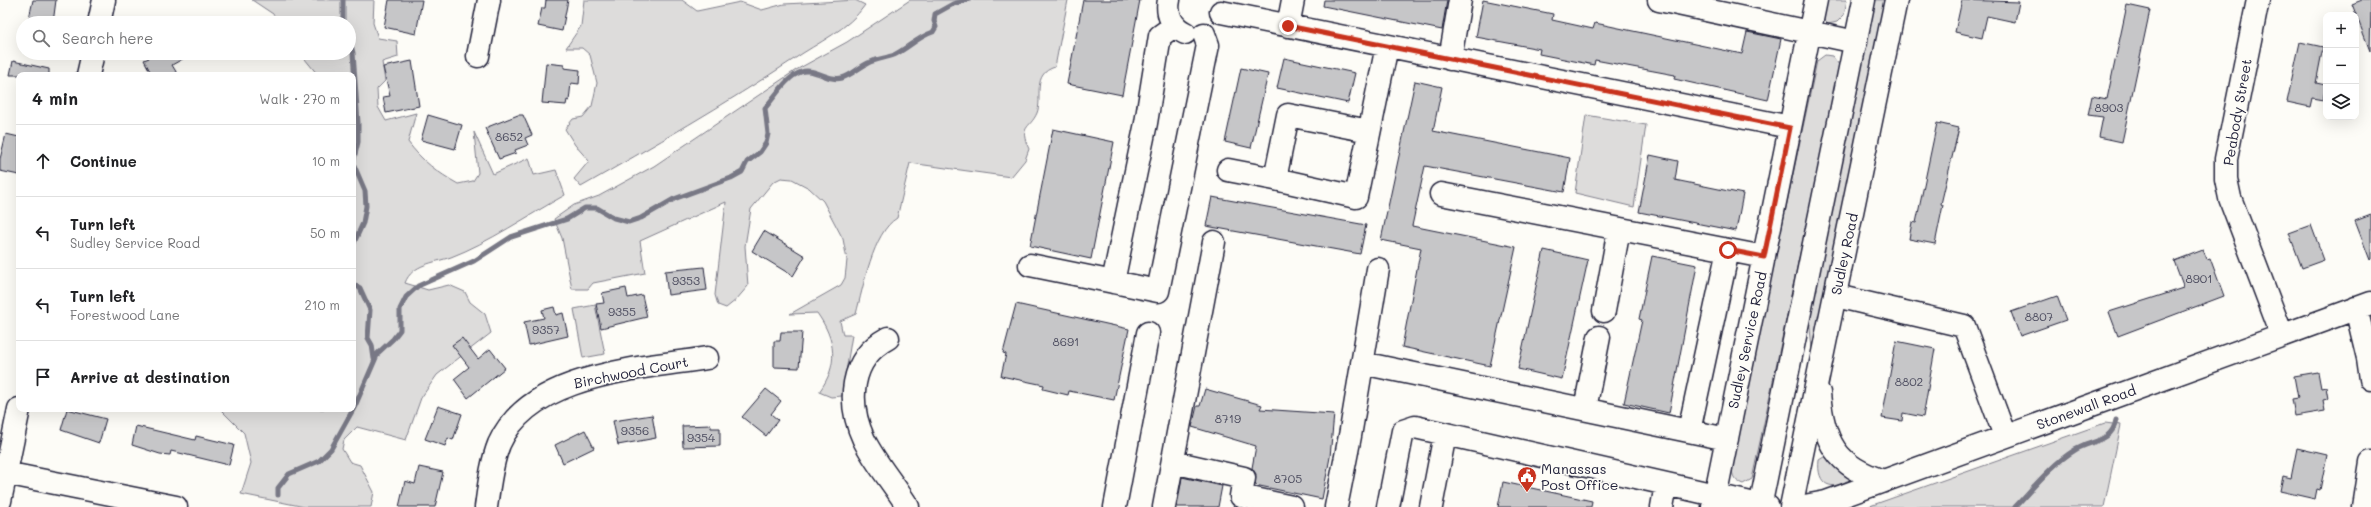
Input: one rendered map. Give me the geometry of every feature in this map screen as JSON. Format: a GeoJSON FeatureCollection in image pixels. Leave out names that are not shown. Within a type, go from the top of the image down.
{"type":"FeatureCollection","features":[{"type":"Feature","properties":{"kind":"street"},"geometry":{"type":"LineString","coordinates":[[101,16],[104,0]]}},
{"type":"Feature","properties":{"kind":"street"},"geometry":{"type":"LineString","coordinates":[[478,56],[489,0]]}},
{"type":"Feature","properties":{"kind":"street"},"geometry":{"type":"LineString","coordinates":[[1169,0],[1168,13],[1174,26],[1188,34],[1204,34],[1215,27],[1221,6],[1288,26],[1790,128]]}},
{"type":"Feature","properties":{"kind":"street"},"geometry":{"type":"LineString","coordinates":[[1288,26],[1293,0]]}},
{"type":"Feature","properties":{"kind":"street"},"geometry":{"type":"LineString","coordinates":[[1450,59],[1460,0]]}},
{"type":"Feature","properties":{"kind":"street"},"geometry":{"type":"LineString","coordinates":[[1659,0],[1856,42]]}},
{"type":"Feature","properties":{"kind":"street","name":"Sudley Service Road"},"geometry":{"type":"LineString","coordinates":[[1714,502],[1816,0]]}},
{"type":"Feature","properties":{"kind":"street"},"geometry":{"type":"LineString","coordinates":[[1760,507],[1864,0]]}},
{"type":"Feature","properties":{"kind":"street","name":"Sudley Road"},"geometry":{"type":"LineString","coordinates":[[1791,507],[1836,296],[1896,0]]}},
{"type":"Feature","properties":{"kind":"street","name":"Peabody Street"},"geometry":{"type":"LineString","coordinates":[[2258,0],[2226,159],[2226,179],[2230,198],[2282,335]]}},
{"type":"Feature","properties":{"kind":"street"},"geometry":{"type":"LineString","coordinates":[[1113,282],[1146,123],[1160,36],[1174,26]]}},
{"type":"Feature","properties":{"kind":"street"},"geometry":{"type":"LineString","coordinates":[[1030,265],[1158,291],[1208,45],[1204,34]]}},
{"type":"Feature","properties":{"kind":"street"},"geometry":{"type":"LineString","coordinates":[[1228,170],[1356,197],[1387,46]]}},
{"type":"Feature","properties":{"kind":"street"},"geometry":{"type":"LineString","coordinates":[[89,72],[91,60]]}},
{"type":"Feature","properties":{"kind":"street"},"geometry":{"type":"LineString","coordinates":[[1275,179],[1288,115],[1369,131]]}},
{"type":"Feature","properties":{"kind":"street"},"geometry":{"type":"LineString","coordinates":[[1441,194],[1764,257]]}},
{"type":"Feature","properties":{"kind":"street"},"geometry":{"type":"LineString","coordinates":[[1604,311],[1620,229]]}},
{"type":"Feature","properties":{"kind":"street"},"geometry":{"type":"LineString","coordinates":[[1164,507],[1214,242]]}},
{"type":"Feature","properties":{"kind":"street"},"geometry":{"type":"LineString","coordinates":[[1689,431],[1728,250]]}},
{"type":"Feature","properties":{"kind":"street"},"geometry":{"type":"LineString","coordinates":[[1336,507],[1378,269]]}},
{"type":"Feature","properties":{"kind":"street"},"geometry":{"type":"LineString","coordinates":[[1836,296],[1964,326],[2005,436]]}},
{"type":"Feature","properties":{"kind":"street"},"geometry":{"type":"LineString","coordinates":[[2364,306],[2371,380]]}},
{"type":"Feature","properties":{"kind":"street","name":"Stonewall Road"},"geometry":{"type":"LineString","coordinates":[[1799,507],[1826,502],[2364,306]]}},
{"type":"Feature","properties":{"kind":"street"},"geometry":{"type":"LineString","coordinates":[[1115,507],[1148,333]]}},
{"type":"Feature","properties":{"kind":"street"},"geometry":{"type":"LineString","coordinates":[[1585,409],[1598,337]]}},
{"type":"Feature","properties":{"kind":"street"},"geometry":{"type":"LineString","coordinates":[[888,338],[872,348],[862,360],[856,374],[853,402],[864,439],[908,507]]}},
{"type":"Feature","properties":{"kind":"street","name":"Birchwood Court"},"geometry":{"type":"LineString","coordinates":[[486,507],[499,445],[515,419],[529,406],[550,393],[574,382],[707,358]]}},
{"type":"Feature","properties":{"kind":"street"},"geometry":{"type":"LineString","coordinates":[[1362,363],[1727,439]]}},
{"type":"Feature","properties":{"kind":"street"},"geometry":{"type":"LineString","coordinates":[[1819,376],[1821,406],[1826,430],[1836,452],[1854,469],[1884,481]]}},
{"type":"Feature","properties":{"kind":"street"},"geometry":{"type":"LineString","coordinates":[[0,501],[3,472],[18,412]]}},
{"type":"Feature","properties":{"kind":"street"},"geometry":{"type":"LineString","coordinates":[[1388,507],[1403,431],[1415,427],[1666,485],[1714,502],[1768,507]]}},
{"type":"Feature","properties":{"kind":"street"},"geometry":{"type":"LineString","coordinates":[[1432,507],[1445,434]]}},
{"type":"Feature","properties":{"kind":"street"},"geometry":{"type":"LineString","coordinates":[[1173,462],[1244,478],[1241,496],[1292,507]]}},
{"type":"Feature","properties":{"kind":"street"},"geometry":{"type":"LineString","coordinates":[[2366,505],[2371,462]]}},
{"type":"Feature","properties":{"kind":"street"},"geometry":{"type":"LineString","coordinates":[[3,472],[176,507]]}},
{"type":"Feature","properties":{"kind":"street"},"geometry":{"type":"LineString","coordinates":[[1662,507],[1666,485]]}},
{"type":"Feature","properties":{"kind":"shaded area"},"geometry":{"type":"Polygon","coordinates":[[[252,0],[374,0],[373,23],[378,38],[397,41],[398,57],[382,62],[385,81],[377,89],[378,107],[386,121],[416,113],[408,142],[419,155],[443,175],[458,184],[473,181],[478,173],[474,132],[493,174],[529,158],[534,175],[556,170],[565,195],[479,244],[451,257],[424,265],[408,277],[405,283],[428,290],[449,285],[465,292],[470,302],[485,314],[491,333],[437,375],[421,398],[406,440],[357,427],[344,440],[342,449],[350,462],[360,465],[374,492],[371,507],[305,507],[241,494],[251,463],[244,433],[223,412],[356,412],[356,72],[316,72],[306,60],[356,60],[356,16],[274,16],[252,0]]]}},
{"type":"Feature","properties":{"kind":"shaded area"},"geometry":{"type":"Polygon","coordinates":[[[584,0],[682,0],[697,11],[740,2],[762,10],[784,4],[855,0],[865,5],[858,14],[832,35],[715,109],[581,187],[574,179],[589,161],[575,145],[565,129],[573,119],[583,117],[592,106],[597,83],[590,55],[582,48],[566,48],[581,26],[584,0]]]}},
{"type":"Feature","properties":{"kind":"shaded area"},"geometry":{"type":"Polygon","coordinates":[[[910,0],[1068,0],[1055,67],[1048,70],[1040,81],[1039,107],[1034,118],[1026,128],[1025,136],[1029,149],[1025,160],[1011,177],[910,163],[897,218],[881,235],[875,248],[856,314],[840,321],[843,335],[852,335],[842,396],[831,397],[819,392],[830,372],[833,352],[828,333],[817,313],[790,314],[841,285],[845,278],[847,260],[843,239],[823,201],[809,188],[792,179],[781,178],[773,182],[751,209],[745,246],[748,286],[736,300],[726,308],[718,305],[715,295],[726,202],[640,241],[645,273],[593,283],[588,289],[572,289],[562,238],[554,219],[574,205],[599,196],[654,166],[796,70],[847,42],[910,0]]]}},
{"type":"Feature","properties":{"kind":"shaded area"},"geometry":{"type":"Polygon","coordinates":[[[1825,0],[1847,0],[1844,15],[1837,22],[1828,24],[1823,19],[1825,0]]]}},
{"type":"Feature","properties":{"kind":"shaded area"},"geometry":{"type":"Polygon","coordinates":[[[1874,0],[1887,0],[1813,359],[1809,318],[1874,0]]]}},
{"type":"Feature","properties":{"kind":"shaded area"},"geometry":{"type":"Polygon","coordinates":[[[1825,55],[1832,56],[1840,66],[1752,479],[1743,484],[1737,481],[1733,476],[1732,463],[1817,61],[1825,55]]]}},
{"type":"Feature","properties":{"kind":"shaded area"},"geometry":{"type":"Polygon","coordinates":[[[1586,115],[1646,125],[1634,207],[1575,193],[1586,115]]]}},
{"type":"Feature","properties":{"kind":"shaded area"},"geometry":{"type":"Polygon","coordinates":[[[595,305],[605,354],[583,358],[574,309],[595,305]]]}},
{"type":"Feature","properties":{"kind":"shaded area"},"geometry":{"type":"Polygon","coordinates":[[[2105,423],[2121,425],[2104,507],[1867,507],[2105,423]]]}},
{"type":"Feature","properties":{"kind":"shaded area"},"geometry":{"type":"Polygon","coordinates":[[[1827,455],[1837,469],[1851,478],[1838,485],[1827,484],[1823,481],[1820,475],[1819,460],[1827,455]]]}},
{"type":"Feature","properties":{"kind":"building"},"geometry":{"type":"Polygon","coordinates":[[[33,0],[56,0],[54,16],[30,16],[33,0]]]}},
{"type":"Feature","properties":{"kind":"building"},"geometry":{"type":"Polygon","coordinates":[[[389,0],[422,0],[416,34],[384,27],[389,0]]]}},
{"type":"Feature","properties":{"kind":"building"},"geometry":{"type":"Polygon","coordinates":[[[546,0],[568,0],[562,31],[538,26],[542,8],[545,8],[546,0]]]}},
{"type":"Feature","properties":{"kind":"building"},"geometry":{"type":"Polygon","coordinates":[[[1083,0],[1140,0],[1122,95],[1067,84],[1083,0]]]}},
{"type":"Feature","properties":{"kind":"building"},"geometry":{"type":"Polygon","coordinates":[[[1324,0],[1447,0],[1442,30],[1323,6],[1324,0]]]}},
{"type":"Feature","properties":{"kind":"building"},"geometry":{"type":"Polygon","coordinates":[[[1483,0],[1553,14],[1552,20],[1593,29],[1595,23],[1742,54],[1747,32],[1781,39],[1768,100],[1674,79],[1675,75],[1595,60],[1594,65],[1539,54],[1540,49],[1476,37],[1483,0]]]}},
{"type":"Feature","properties":{"kind":"building"},"geometry":{"type":"Polygon","coordinates":[[[1962,0],[2019,2],[2015,22],[1987,16],[1982,38],[1955,32],[1962,0]]]}},
{"type":"Feature","properties":{"kind":"building"},"geometry":{"type":"Polygon","coordinates":[[[2362,0],[2371,0],[2370,51],[2359,22],[2359,12],[2355,12],[2352,4],[2362,0]]]}},
{"type":"Feature","properties":{"kind":"building"},"geometry":{"type":"Polygon","coordinates":[[[2127,5],[2150,10],[2122,142],[2099,137],[2103,117],[2088,115],[2092,96],[2107,99],[2127,5]]]}},
{"type":"Feature","properties":{"kind":"building"},"geometry":{"type":"Polygon","coordinates":[[[2300,42],[2323,47],[2316,83],[2323,84],[2323,100],[2312,98],[2310,107],[2287,102],[2300,42]]]}},
{"type":"Feature","properties":{"kind":"building"},"geometry":{"type":"Polygon","coordinates":[[[1284,58],[1355,73],[1348,103],[1277,88],[1284,58]]]}},
{"type":"Feature","properties":{"kind":"building"},"geometry":{"type":"Polygon","coordinates":[[[144,60],[181,60],[172,65],[176,72],[150,72],[144,60]]]}},
{"type":"Feature","properties":{"kind":"building"},"geometry":{"type":"Polygon","coordinates":[[[13,61],[49,69],[49,72],[16,72],[16,75],[10,75],[13,61]]]}},
{"type":"Feature","properties":{"kind":"building"},"geometry":{"type":"Polygon","coordinates":[[[412,61],[419,106],[386,113],[383,97],[390,96],[383,67],[412,61]]]}},
{"type":"Feature","properties":{"kind":"building"},"geometry":{"type":"Polygon","coordinates":[[[546,63],[564,65],[564,68],[580,70],[579,84],[571,83],[569,101],[567,100],[566,105],[542,103],[546,63]]]}},
{"type":"Feature","properties":{"kind":"building"},"geometry":{"type":"Polygon","coordinates":[[[1241,68],[1268,74],[1251,148],[1225,142],[1241,68]]]}},
{"type":"Feature","properties":{"kind":"building"},"geometry":{"type":"Polygon","coordinates":[[[1415,81],[1442,87],[1433,131],[1570,158],[1564,192],[1425,166],[1412,226],[1516,247],[1490,366],[1402,347],[1421,248],[1381,240],[1415,81]]]}},
{"type":"Feature","properties":{"kind":"building"},"geometry":{"type":"Polygon","coordinates":[[[428,115],[462,125],[455,149],[421,140],[428,115]]]}},
{"type":"Feature","properties":{"kind":"building"},"geometry":{"type":"Polygon","coordinates":[[[518,115],[523,115],[532,135],[525,138],[528,145],[515,150],[516,153],[499,159],[485,128],[518,115]]]}},
{"type":"Feature","properties":{"kind":"building"},"geometry":{"type":"Polygon","coordinates":[[[1937,123],[1959,128],[1941,204],[1943,205],[1935,244],[1909,239],[1912,222],[1916,223],[1937,123]]]}},
{"type":"Feature","properties":{"kind":"building"},"geometry":{"type":"Polygon","coordinates":[[[1053,129],[1114,142],[1091,259],[1030,246],[1053,129]]]}},
{"type":"Feature","properties":{"kind":"building"},"geometry":{"type":"Polygon","coordinates":[[[6,134],[16,136],[16,174],[0,171],[0,159],[6,134]]]}},
{"type":"Feature","properties":{"kind":"building"},"geometry":{"type":"Polygon","coordinates":[[[1650,155],[1678,161],[1675,180],[1743,194],[1736,231],[1639,212],[1650,155]]]}},
{"type":"Feature","properties":{"kind":"building"},"geometry":{"type":"Polygon","coordinates":[[[1212,197],[1366,225],[1360,254],[1206,226],[1212,197]]]}},
{"type":"Feature","properties":{"kind":"building"},"geometry":{"type":"Polygon","coordinates":[[[2371,215],[2371,259],[2370,260],[2355,221],[2371,215]]]}},
{"type":"Feature","properties":{"kind":"building"},"geometry":{"type":"Polygon","coordinates":[[[2311,225],[2324,260],[2302,268],[2289,233],[2311,225]]]}},
{"type":"Feature","properties":{"kind":"building"},"geometry":{"type":"Polygon","coordinates":[[[764,231],[805,256],[793,276],[752,251],[764,231]]]}},
{"type":"Feature","properties":{"kind":"building"},"geometry":{"type":"Polygon","coordinates":[[[1544,250],[1588,260],[1562,379],[1518,369],[1544,250]]]}},
{"type":"Feature","properties":{"kind":"building"},"geometry":{"type":"Polygon","coordinates":[[[2203,250],[2207,259],[2210,258],[2224,296],[2118,336],[2109,312],[2184,288],[2174,261],[2203,250]]]}},
{"type":"Feature","properties":{"kind":"building"},"geometry":{"type":"Polygon","coordinates":[[[1652,256],[1697,265],[1669,413],[1624,403],[1642,320],[1639,319],[1652,256]]]}},
{"type":"Feature","properties":{"kind":"building"},"geometry":{"type":"Polygon","coordinates":[[[704,267],[707,290],[668,295],[665,271],[704,267]]]}},
{"type":"Feature","properties":{"kind":"building"},"geometry":{"type":"Polygon","coordinates":[[[626,288],[628,298],[642,295],[647,317],[601,328],[596,304],[604,303],[602,293],[626,288]]]}},
{"type":"Feature","properties":{"kind":"building"},"geometry":{"type":"Polygon","coordinates":[[[2057,296],[2066,320],[2020,336],[2011,312],[2057,296]]]}},
{"type":"Feature","properties":{"kind":"building"},"geometry":{"type":"Polygon","coordinates":[[[1016,304],[1129,329],[1114,400],[1069,391],[1068,395],[1043,389],[1044,385],[1001,376],[1006,354],[1003,353],[1016,304]]]}},
{"type":"Feature","properties":{"kind":"building"},"geometry":{"type":"Polygon","coordinates":[[[554,307],[556,315],[563,313],[568,336],[529,345],[524,322],[544,318],[542,310],[554,307]]]}},
{"type":"Feature","properties":{"kind":"building"},"geometry":{"type":"Polygon","coordinates":[[[781,332],[802,332],[799,368],[774,367],[774,341],[780,341],[781,332]]]}},
{"type":"Feature","properties":{"kind":"building"},"geometry":{"type":"Polygon","coordinates":[[[462,338],[478,359],[490,349],[505,368],[468,398],[454,379],[469,367],[452,345],[462,338]]]}},
{"type":"Feature","properties":{"kind":"building"},"geometry":{"type":"Polygon","coordinates":[[[1896,341],[1935,349],[1923,417],[1903,413],[1902,421],[1882,418],[1896,341]]]}},
{"type":"Feature","properties":{"kind":"building"},"geometry":{"type":"Polygon","coordinates":[[[2318,372],[2321,388],[2326,387],[2328,399],[2323,400],[2325,411],[2295,416],[2292,399],[2298,398],[2294,376],[2318,372]]]}},
{"type":"Feature","properties":{"kind":"building"},"geometry":{"type":"Polygon","coordinates":[[[766,389],[781,401],[771,414],[778,420],[766,436],[742,417],[766,389]]]}},
{"type":"Feature","properties":{"kind":"building"},"geometry":{"type":"Polygon","coordinates":[[[1205,389],[1262,405],[1260,409],[1334,414],[1330,457],[1322,499],[1255,485],[1256,474],[1252,468],[1256,446],[1192,427],[1197,406],[1200,406],[1205,389]]]}},
{"type":"Feature","properties":{"kind":"building"},"geometry":{"type":"Polygon","coordinates":[[[438,406],[462,414],[453,440],[448,438],[445,446],[425,439],[438,406]]]}},
{"type":"Feature","properties":{"kind":"building"},"geometry":{"type":"Polygon","coordinates":[[[66,412],[79,412],[106,419],[99,443],[61,430],[66,412]]]}},
{"type":"Feature","properties":{"kind":"building"},"geometry":{"type":"Polygon","coordinates":[[[652,415],[656,438],[618,445],[613,421],[652,415]]]}},
{"type":"Feature","properties":{"kind":"building"},"geometry":{"type":"Polygon","coordinates":[[[711,425],[711,428],[720,428],[720,446],[683,447],[682,426],[711,425]]]}},
{"type":"Feature","properties":{"kind":"building"},"geometry":{"type":"Polygon","coordinates":[[[136,426],[195,440],[196,436],[234,445],[229,465],[171,451],[170,455],[160,454],[132,445],[136,426]]]}},
{"type":"Feature","properties":{"kind":"building"},"geometry":{"type":"Polygon","coordinates":[[[585,430],[594,448],[563,463],[555,445],[585,430]]]}},
{"type":"Feature","properties":{"kind":"building"},"geometry":{"type":"Polygon","coordinates":[[[2297,448],[2327,455],[2320,490],[2317,489],[2315,499],[2280,491],[2283,476],[2291,478],[2297,448]]]}},
{"type":"Feature","properties":{"kind":"building"},"geometry":{"type":"Polygon","coordinates":[[[419,467],[443,472],[435,507],[399,507],[405,481],[415,484],[419,467]]]}},
{"type":"Feature","properties":{"kind":"building"},"geometry":{"type":"Polygon","coordinates":[[[1182,477],[1222,486],[1218,507],[1177,507],[1182,477]]]}},
{"type":"Feature","properties":{"kind":"building","name":"Manassas Post Office"},"geometry":{"type":"Polygon","coordinates":[[[1503,482],[1592,501],[1591,507],[1498,507],[1503,482]]]}},
{"type":"Feature","properties":{"kind":"waterway"},"geometry":{"type":"LineString","coordinates":[[343,0],[343,16]]}},
{"type":"Feature","properties":{"kind":"waterway"},"geometry":{"type":"LineString","coordinates":[[356,404],[378,353],[400,330],[400,309],[406,297],[418,286],[474,261],[511,237],[567,219],[585,208],[597,208],[614,218],[629,222],[641,218],[674,199],[731,178],[742,172],[747,162],[760,152],[766,143],[768,134],[765,108],[790,78],[806,71],[811,71],[837,79],[846,77],[874,60],[894,55],[933,32],[936,27],[934,21],[935,14],[953,4],[967,0]]}},
{"type":"Feature","properties":{"kind":"waterway"},"geometry":{"type":"LineString","coordinates":[[354,60],[354,72]]}},
{"type":"Feature","properties":{"kind":"waterway"},"geometry":{"type":"LineString","coordinates":[[356,95],[358,123],[358,142],[356,150]]}},
{"type":"Feature","properties":{"kind":"waterway"},"geometry":{"type":"LineString","coordinates":[[356,170],[365,191],[366,206],[363,223],[356,238]]}},
{"type":"Feature","properties":{"kind":"waterway"},"geometry":{"type":"LineString","coordinates":[[356,286],[360,288],[370,310],[368,338],[372,345],[374,359]]}},
{"type":"Feature","properties":{"kind":"waterway"},"geometry":{"type":"LineString","coordinates":[[278,495],[278,488],[289,474],[319,461],[331,449],[352,412]]}},
{"type":"Feature","properties":{"kind":"waterway"},"geometry":{"type":"LineString","coordinates":[[2015,507],[2058,462],[2075,450],[2105,437],[2114,427],[2116,420]]}},
{"type":"Feature","properties":{"kind":"place","name":"Manassas Post Office"},"geometry":{"type":"Point","coordinates":[1527,493]}},
{"type":"Feature","properties":{"kind":"route"},"geometry":{"type":"LineString","coordinates":[[1288,26],[1790,128],[1764,257],[1728,250]]}}]}
